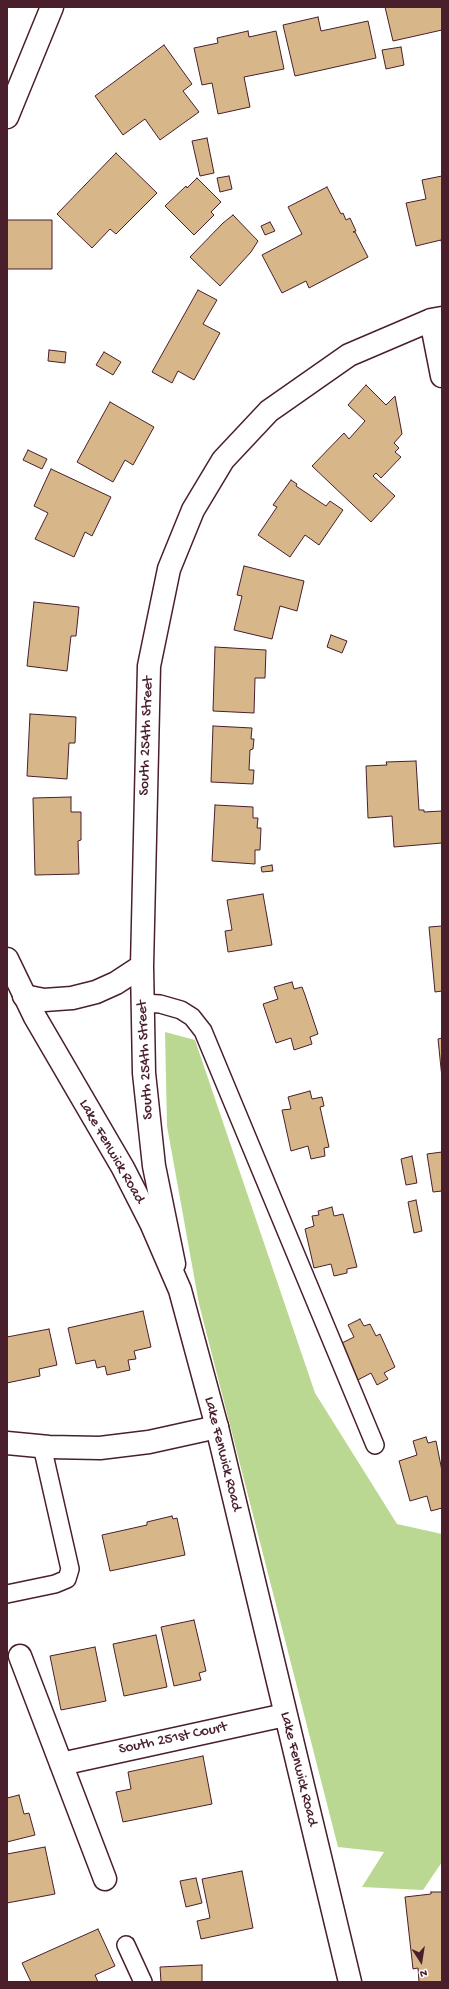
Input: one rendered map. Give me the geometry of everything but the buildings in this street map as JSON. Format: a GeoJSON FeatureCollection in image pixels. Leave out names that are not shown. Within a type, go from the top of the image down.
{"type":"FeatureCollection","features":[{"type":"Feature","properties":{"kind":"street"},"geometry":{"type":"LineString","coordinates":[[7,117],[52,7]]}},
{"type":"Feature","properties":{"kind":"street"},"geometry":{"type":"LineString","coordinates":[[436,319],[442,376]]}},
{"type":"Feature","properties":{"kind":"street","name":"South 254th Street"},"geometry":{"type":"LineString","coordinates":[[180,1290],[154,1166],[144,1073],[142,1003],[149,666],[169,568],[193,510],[223,460],[269,411],[349,356],[436,319]]}},
{"type":"Feature","properties":{"kind":"street","name":"Lake Fenwick Road"},"geometry":{"type":"LineString","coordinates":[[7,959],[24,996],[82,1101],[127,1175],[151,1223],[180,1290],[217,1427],[350,1982]]}},
{"type":"Feature","properties":{"kind":"street"},"geometry":{"type":"LineString","coordinates":[[24,996],[44,1000],[72,998],[96,992],[116,983],[142,966]]}},
{"type":"Feature","properties":{"kind":"street"},"geometry":{"type":"LineString","coordinates":[[7,1443],[84,1448],[121,1446],[217,1427]]}},
{"type":"Feature","properties":{"kind":"street"},"geometry":{"type":"LineString","coordinates":[[20,1656],[105,1879]]}},
{"type":"Feature","properties":{"kind":"street","name":"South 251st Court"},"geometry":{"type":"LineString","coordinates":[[61,1764],[286,1715]]}},
{"type":"Feature","properties":{"kind":"lane"},"geometry":{"type":"LineString","coordinates":[[142,1003],[160,1004],[181,1010],[192,1017],[203,1031],[375,1445]]}},
{"type":"Feature","properties":{"kind":"lane"},"geometry":{"type":"LineString","coordinates":[[7,1594],[55,1584],[67,1579],[70,1569],[42,1446]]}},
{"type":"Feature","properties":{"kind":"lane"},"geometry":{"type":"LineString","coordinates":[[126,1945],[143,1982]]}},
{"type":"Feature","properties":{"kind":"green space"},"geometry":{"type":"Polygon","coordinates":[[[165,1032],[195,1040],[315,1393],[397,1524],[442,1534],[442,1862],[423,1890],[362,1887],[384,1852],[338,1847],[199,1304],[167,1126],[165,1032]]]}}]}
